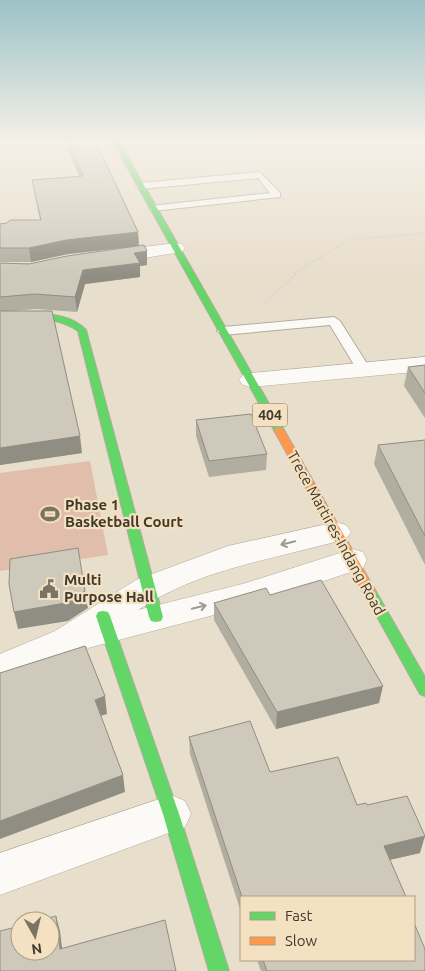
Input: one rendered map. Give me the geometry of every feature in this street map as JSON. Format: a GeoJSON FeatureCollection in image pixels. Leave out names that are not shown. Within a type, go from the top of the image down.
{"type":"FeatureCollection","features":[{"type":"Feature","properties":{"kind":"main road","name":"Trece Martires-Indang Road"},"geometry":{"type":"LineString","coordinates":[[141,186],[425,690]]}},
{"type":"Feature","properties":{"kind":"main road"},"geometry":{"type":"LineString","coordinates":[[0,318],[62,318],[74,322],[82,330],[152,603]]}},
{"type":"Feature","properties":{"kind":"main road"},"geometry":{"type":"LineString","coordinates":[[106,623],[171,814],[219,971]]}},
{"type":"Feature","properties":{"kind":"street"},"geometry":{"type":"LineString","coordinates":[[97,258],[176,248]]}},
{"type":"Feature","properties":{"kind":"street"},"geometry":{"type":"LineString","coordinates":[[251,380],[425,364]]}},
{"type":"Feature","properties":{"kind":"street"},"geometry":{"type":"LineString","coordinates":[[0,669],[152,603],[228,557],[336,532]]}},
{"type":"Feature","properties":{"kind":"street"},"geometry":{"type":"LineString","coordinates":[[152,603],[248,594],[352,560]]}},
{"type":"Feature","properties":{"kind":"street"},"geometry":{"type":"LineString","coordinates":[[0,874],[171,814]]}},
{"type":"Feature","properties":{"kind":"lane"},"geometry":{"type":"LineString","coordinates":[[141,186],[149,185]]}},
{"type":"Feature","properties":{"kind":"lane"},"geometry":{"type":"LineString","coordinates":[[153,208],[277,195],[268,185]]}},
{"type":"Feature","properties":{"kind":"lane"},"geometry":{"type":"LineString","coordinates":[[222,329],[334,321],[364,370]]}},
{"type":"Feature","properties":{"kind":"path"},"geometry":{"type":"LineString","coordinates":[[222,329],[258,310],[302,268],[350,240],[425,233]]}},
{"type":"Feature","properties":{"kind":"shaded area","name":"Phase 1 Basketball Court"},"geometry":{"type":"Polygon","coordinates":[[[90,461],[108,555],[0,571],[0,473],[90,461]]]}},
{"type":"Feature","properties":{"kind":"building"},"geometry":{"type":"Polygon","coordinates":[[[33,185],[116,185],[138,232],[66,240],[29,248],[0,248],[0,224],[7,223],[10,220],[41,220],[33,185]]]}},
{"type":"Feature","properties":{"kind":"building"},"geometry":{"type":"Polygon","coordinates":[[[144,245],[147,251],[134,253],[140,263],[83,270],[75,297],[35,294],[0,297],[0,263],[29,264],[67,256],[144,245]]]}},
{"type":"Feature","properties":{"kind":"building"},"geometry":{"type":"Polygon","coordinates":[[[0,311],[52,311],[80,436],[0,448],[0,311]]]}},
{"type":"Feature","properties":{"kind":"building"},"geometry":{"type":"Polygon","coordinates":[[[425,365],[425,393],[408,367],[425,365]]]}},
{"type":"Feature","properties":{"kind":"building"},"geometry":{"type":"Polygon","coordinates":[[[251,414],[267,454],[209,461],[196,420],[251,414]]]}},
{"type":"Feature","properties":{"kind":"building"},"geometry":{"type":"Polygon","coordinates":[[[425,440],[425,536],[378,445],[425,440]]]}},
{"type":"Feature","properties":{"kind":"building","name":"Multi Purpose Hall"},"geometry":{"type":"Polygon","coordinates":[[[78,548],[85,591],[65,603],[14,612],[9,584],[10,559],[78,548]]]}},
{"type":"Feature","properties":{"kind":"building"},"geometry":{"type":"Polygon","coordinates":[[[321,580],[383,686],[277,712],[214,603],[266,588],[270,595],[321,580]]]}},
{"type":"Feature","properties":{"kind":"building"},"geometry":{"type":"Polygon","coordinates":[[[85,646],[105,696],[95,700],[123,775],[0,821],[0,673],[85,646]]]}},
{"type":"Feature","properties":{"kind":"building"},"geometry":{"type":"Polygon","coordinates":[[[250,721],[270,772],[338,757],[357,805],[366,803],[367,805],[407,796],[425,836],[384,846],[406,896],[242,896],[189,737],[250,721]]]}},
{"type":"Feature","properties":{"kind":"building"},"geometry":{"type":"Polygon","coordinates":[[[165,920],[176,971],[0,971],[0,931],[10,928],[10,961],[60,961],[60,949],[165,920]]]}},
{"type":"Feature","properties":{"kind":"building"},"geometry":{"type":"Polygon","coordinates":[[[415,925],[425,949],[425,971],[267,971],[263,961],[415,961],[415,925]]]}},
{"type":"Feature","properties":{"kind":"traffic: fast"},"geometry":{"type":"LineString","coordinates":[[141,185],[279,430]]}},
{"type":"Feature","properties":{"kind":"traffic: fast"},"geometry":{"type":"LineString","coordinates":[[0,318],[54,317],[74,324],[82,330],[156,617]]}},
{"type":"Feature","properties":{"kind":"traffic: fast"},"geometry":{"type":"LineString","coordinates":[[370,593],[425,690]]}},
{"type":"Feature","properties":{"kind":"traffic: fast"},"geometry":{"type":"LineString","coordinates":[[103,616],[171,814],[219,971]]}},
{"type":"Feature","properties":{"kind":"traffic: slow"},"geometry":{"type":"LineString","coordinates":[[279,430],[370,593]]}},
{"type":"Feature","properties":{"kind":"place","name":"Phase 1 Basketball Court"},"geometry":{"type":"Point","coordinates":[50,514]}},
{"type":"Feature","properties":{"kind":"place","name":"Multi Purpose Hall"},"geometry":{"type":"Point","coordinates":[49,589]}}]}
